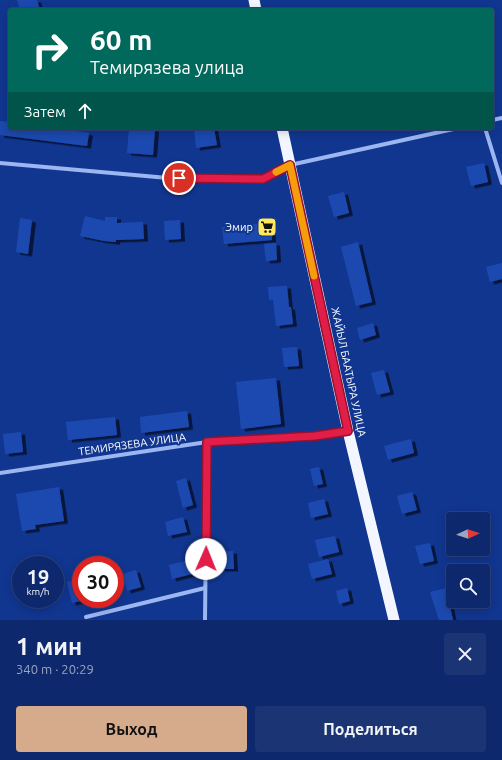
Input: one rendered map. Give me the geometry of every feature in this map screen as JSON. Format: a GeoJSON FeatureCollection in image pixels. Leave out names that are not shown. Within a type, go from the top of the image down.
{"type":"FeatureCollection","features":[{"type":"Feature","properties":{"kind":"highway","name":"ЖАЙЫЛ БААТЫРА УЛИЦА"},"geometry":{"type":"LineString","coordinates":[[282,130],[348,431],[394,620]]}},
{"type":"Feature","properties":{"kind":"street"},"geometry":{"type":"LineString","coordinates":[[0,163],[187,179],[263,179],[290,165],[449,130]]}},
{"type":"Feature","properties":{"kind":"street"},"geometry":{"type":"LineString","coordinates":[[486,130],[502,183]]}},
{"type":"Feature","properties":{"kind":"street","name":"ТЕМИРЯЗЕВА УЛИЦА"},"geometry":{"type":"LineString","coordinates":[[0,473],[207,442],[315,436],[348,431]]}},
{"type":"Feature","properties":{"kind":"street"},"geometry":{"type":"LineString","coordinates":[[205,620],[207,442]]}},
{"type":"Feature","properties":{"kind":"street"},"geometry":{"type":"LineString","coordinates":[[86,617],[205,588]]}},
{"type":"Feature","properties":{"kind":"building"},"geometry":{"type":"Polygon","coordinates":[[[17,0],[37,0],[39,8],[19,8],[17,0]]]}},
{"type":"Feature","properties":{"kind":"building"},"geometry":{"type":"Polygon","coordinates":[[[0,121],[8,122],[8,130],[68,130],[89,133],[87,146],[0,135],[0,121]]]}},
{"type":"Feature","properties":{"kind":"building"},"geometry":{"type":"Polygon","coordinates":[[[129,130],[155,130],[153,155],[127,153],[129,130]]]}},
{"type":"Feature","properties":{"kind":"building"},"geometry":{"type":"Polygon","coordinates":[[[194,130],[214,130],[217,145],[196,148],[194,130]]]}},
{"type":"Feature","properties":{"kind":"building"},"geometry":{"type":"Polygon","coordinates":[[[484,163],[488,182],[471,186],[466,167],[484,163]]]}},
{"type":"Feature","properties":{"kind":"building"},"geometry":{"type":"Polygon","coordinates":[[[344,192],[349,213],[334,217],[328,196],[344,192]]]}},
{"type":"Feature","properties":{"kind":"building"},"geometry":{"type":"Polygon","coordinates":[[[85,216],[105,221],[105,217],[117,217],[117,223],[143,222],[144,239],[116,240],[116,242],[80,236],[85,216]]]}},
{"type":"Feature","properties":{"kind":"building"},"geometry":{"type":"Polygon","coordinates":[[[20,218],[32,220],[28,254],[16,252],[20,218]]]}},
{"type":"Feature","properties":{"kind":"building"},"geometry":{"type":"Polygon","coordinates":[[[180,220],[181,239],[165,240],[164,221],[180,220]]]}},
{"type":"Feature","properties":{"kind":"building"},"geometry":{"type":"Polygon","coordinates":[[[271,223],[272,240],[224,244],[222,227],[271,223]]]}},
{"type":"Feature","properties":{"kind":"building"},"geometry":{"type":"Polygon","coordinates":[[[358,242],[372,302],[356,306],[341,247],[358,242]]]}},
{"type":"Feature","properties":{"kind":"building"},"geometry":{"type":"Polygon","coordinates":[[[276,243],[277,260],[266,261],[264,244],[276,243]]]}},
{"type":"Feature","properties":{"kind":"building"},"geometry":{"type":"Polygon","coordinates":[[[502,263],[502,279],[490,282],[486,267],[502,263]]]}},
{"type":"Feature","properties":{"kind":"building"},"geometry":{"type":"Polygon","coordinates":[[[287,286],[289,307],[291,307],[293,324],[276,326],[273,300],[269,300],[268,287],[287,286]]]}},
{"type":"Feature","properties":{"kind":"building"},"geometry":{"type":"Polygon","coordinates":[[[373,323],[376,335],[360,340],[357,328],[373,323]]]}},
{"type":"Feature","properties":{"kind":"building"},"geometry":{"type":"Polygon","coordinates":[[[297,347],[299,366],[284,367],[282,348],[297,347]]]}},
{"type":"Feature","properties":{"kind":"building"},"geometry":{"type":"Polygon","coordinates":[[[384,370],[390,392],[377,395],[371,373],[384,370]]]}},
{"type":"Feature","properties":{"kind":"building"},"geometry":{"type":"Polygon","coordinates":[[[276,378],[281,424],[241,429],[236,382],[276,378]]]}},
{"type":"Feature","properties":{"kind":"building"},"geometry":{"type":"Polygon","coordinates":[[[187,411],[189,427],[141,433],[140,417],[187,411]]]}},
{"type":"Feature","properties":{"kind":"building"},"geometry":{"type":"Polygon","coordinates":[[[115,417],[117,435],[68,440],[66,422],[115,417]]]}},
{"type":"Feature","properties":{"kind":"building"},"geometry":{"type":"Polygon","coordinates":[[[21,432],[23,452],[5,454],[3,434],[21,432]]]}},
{"type":"Feature","properties":{"kind":"building"},"geometry":{"type":"Polygon","coordinates":[[[411,439],[414,453],[388,460],[384,446],[411,439]]]}},
{"type":"Feature","properties":{"kind":"building"},"geometry":{"type":"Polygon","coordinates":[[[319,467],[323,484],[314,486],[310,469],[319,467]]]}},
{"type":"Feature","properties":{"kind":"building"},"geometry":{"type":"Polygon","coordinates":[[[186,478],[193,505],[183,508],[176,481],[186,478]]]}},
{"type":"Feature","properties":{"kind":"building"},"geometry":{"type":"Polygon","coordinates":[[[59,487],[64,521],[35,525],[36,529],[22,531],[16,494],[59,487]]]}},
{"type":"Feature","properties":{"kind":"building"},"geometry":{"type":"Polygon","coordinates":[[[412,492],[417,510],[402,514],[397,496],[412,492]]]}},
{"type":"Feature","properties":{"kind":"building"},"geometry":{"type":"Polygon","coordinates":[[[324,499],[328,514],[311,518],[308,503],[324,499]]]}},
{"type":"Feature","properties":{"kind":"building"},"geometry":{"type":"Polygon","coordinates":[[[183,517],[187,532],[168,536],[165,522],[183,517]]]}},
{"type":"Feature","properties":{"kind":"building"},"geometry":{"type":"Polygon","coordinates":[[[335,536],[339,552],[319,557],[315,540],[335,536]]]}},
{"type":"Feature","properties":{"kind":"building"},"geometry":{"type":"Polygon","coordinates":[[[430,543],[434,561],[420,564],[415,546],[430,543]]]}},
{"type":"Feature","properties":{"kind":"building"},"geometry":{"type":"Polygon","coordinates":[[[233,551],[234,569],[221,569],[221,552],[233,551]]]}},
{"type":"Feature","properties":{"kind":"building"},"geometry":{"type":"Polygon","coordinates":[[[328,559],[332,574],[312,579],[308,564],[328,559]]]}},
{"type":"Feature","properties":{"kind":"building"},"geometry":{"type":"Polygon","coordinates":[[[189,560],[192,574],[172,579],[169,565],[189,560]]]}},
{"type":"Feature","properties":{"kind":"building"},"geometry":{"type":"Polygon","coordinates":[[[136,570],[141,587],[127,591],[124,574],[136,570]]]}},
{"type":"Feature","properties":{"kind":"building"},"geometry":{"type":"Polygon","coordinates":[[[72,581],[72,603],[67,582],[72,581]]]}},
{"type":"Feature","properties":{"kind":"building"},"geometry":{"type":"Polygon","coordinates":[[[347,588],[350,601],[339,604],[336,591],[347,588]]]}},
{"type":"Feature","properties":{"kind":"building"},"geometry":{"type":"Polygon","coordinates":[[[446,588],[446,608],[450,608],[453,620],[439,620],[430,592],[446,588]]]}},
{"type":"Feature","properties":{"kind":"slow traffic"},"geometry":{"type":"LineString","coordinates":[[276,172],[290,165],[314,276]]}},
{"type":"Feature","properties":{"kind":"place","name":"Эмир"},"geometry":{"type":"Point","coordinates":[267,227]}},
{"type":"Feature","properties":{"kind":"route"},"geometry":{"type":"LineString","coordinates":[[179,178],[263,179],[290,165],[348,431],[315,436],[207,442],[206,559]]}}]}
